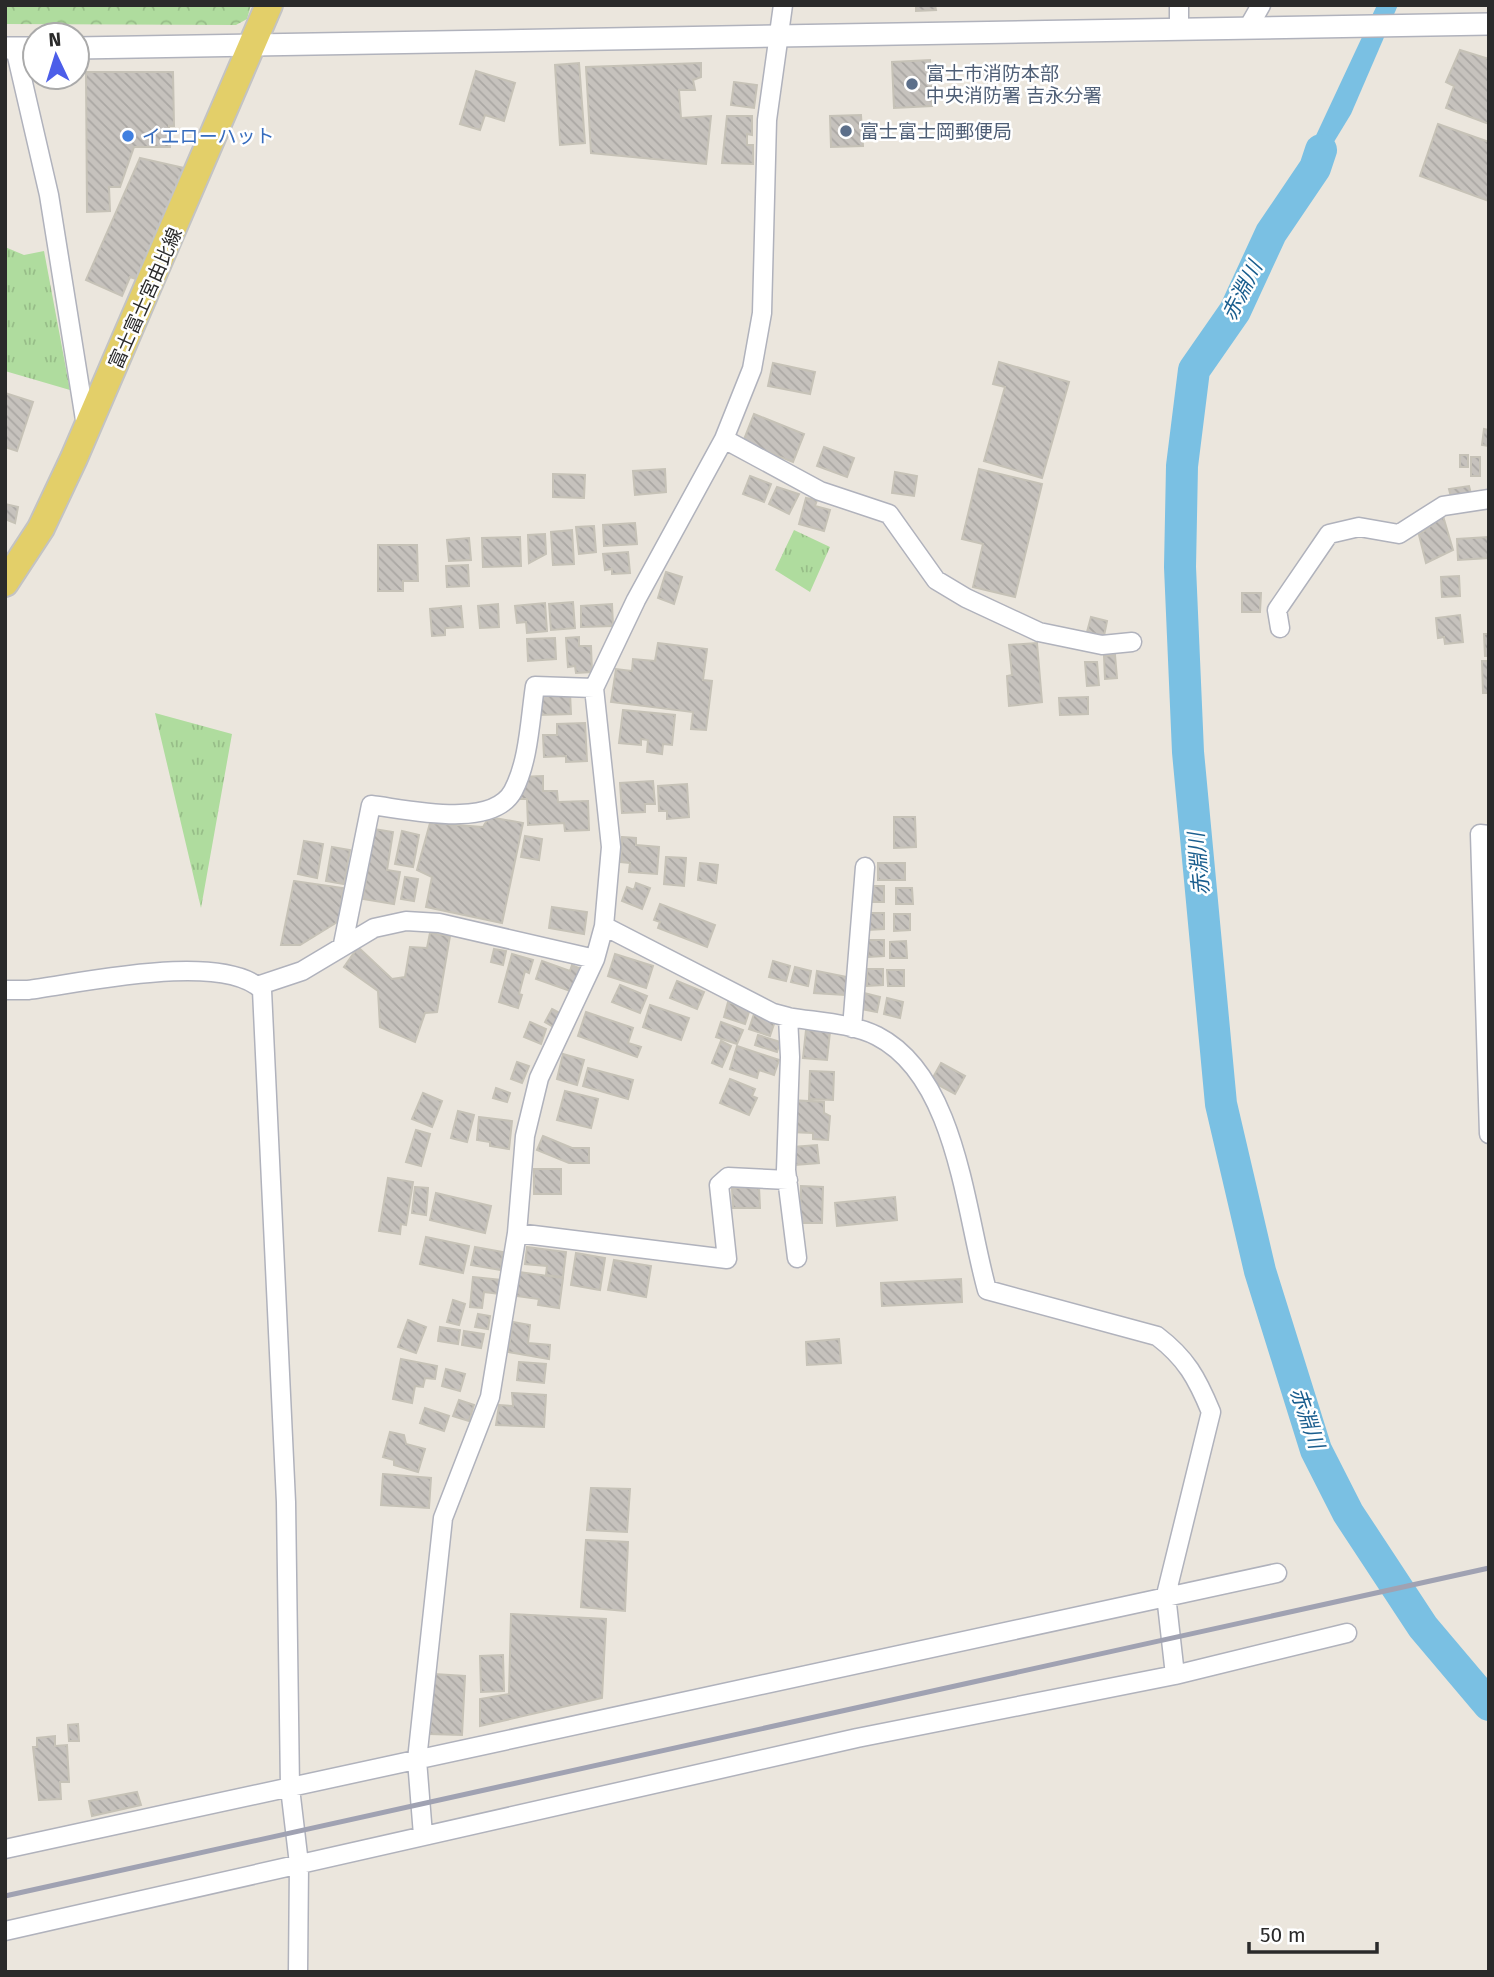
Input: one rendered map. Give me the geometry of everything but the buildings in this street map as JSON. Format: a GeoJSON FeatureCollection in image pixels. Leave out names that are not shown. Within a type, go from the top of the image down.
{"type":"FeatureCollection","features":[{"type":"Feature","properties":{"kind":"main road","name":"富士富士宮由比線"},"geometry":{"type":"LineString","coordinates":[[5,583],[41,528],[87,428],[254,46],[269,5]]}},
{"type":"Feature","properties":{"kind":"street"},"geometry":{"type":"LineString","coordinates":[[422,1835],[418,1760],[443,1518],[490,1398],[517,1233],[525,1136],[539,1078],[595,959],[604,926],[611,847],[594,688],[636,600],[724,439],[752,369],[762,313],[767,120],[783,5]]}},
{"type":"Feature","properties":{"kind":"street"},"geometry":{"type":"LineString","coordinates":[[1179,5],[1179,29]]}},
{"type":"Feature","properties":{"kind":"street"},"geometry":{"type":"LineString","coordinates":[[1248,28],[1261,5]]}},
{"type":"Feature","properties":{"kind":"street"},"geometry":{"type":"LineString","coordinates":[[91,48],[1489,24]]}},
{"type":"Feature","properties":{"kind":"street"},"geometry":{"type":"LineString","coordinates":[[18,48],[49,195],[87,428]]}},
{"type":"Feature","properties":{"kind":"street"},"geometry":{"type":"LineString","coordinates":[[724,439],[820,491],[889,514],[936,580],[966,598],[1039,632],[1102,645],[1132,642]]}},
{"type":"Feature","properties":{"kind":"street"},"geometry":{"type":"LineString","coordinates":[[1280,628],[1277,610],[1329,534],[1359,527],[1399,534],[1443,506],[1489,499]]}},
{"type":"Feature","properties":{"kind":"street"},"geometry":{"type":"LineString","coordinates":[[343,944],[371,805],[461,815],[488,810],[512,793],[521,770],[536,686],[594,688]]}},
{"type":"Feature","properties":{"kind":"street"},"geometry":{"type":"LineString","coordinates":[[1489,835],[1480,834],[1489,1134]]}},
{"type":"Feature","properties":{"kind":"street"},"geometry":{"type":"LineString","coordinates":[[852,1028],[865,867]]}},
{"type":"Feature","properties":{"kind":"street"},"geometry":{"type":"LineString","coordinates":[[257,986],[302,971],[343,944],[374,928],[406,920],[439,923],[595,959]]}},
{"type":"Feature","properties":{"kind":"street"},"geometry":{"type":"LineString","coordinates":[[604,926],[774,1013],[852,1028],[876,1036],[908,1057],[932,1098],[956,1149],[987,1290],[1157,1336],[1180,1353],[1199,1383],[1211,1412],[1166,1595],[1175,1675]]}},
{"type":"Feature","properties":{"kind":"street"},"geometry":{"type":"LineString","coordinates":[[5,989],[28,990],[199,970],[253,981],[262,990],[286,1502],[290,1788],[299,1864],[299,1972]]}},
{"type":"Feature","properties":{"kind":"street"},"geometry":{"type":"LineString","coordinates":[[788,1017],[788,1180],[797,1258]]}},
{"type":"Feature","properties":{"kind":"street"},"geometry":{"type":"LineString","coordinates":[[517,1233],[727,1259],[719,1185],[728,1177],[788,1180]]}},
{"type":"Feature","properties":{"kind":"street"},"geometry":{"type":"LineString","coordinates":[[5,1849],[1166,1595],[1278,1573]]}},
{"type":"Feature","properties":{"kind":"street"},"geometry":{"type":"LineString","coordinates":[[5,1931],[857,1738],[1175,1675],[1347,1633]]}},
{"type":"Feature","properties":{"kind":"green space"},"geometry":{"type":"Polygon","coordinates":[[[5,5],[251,5],[247,19],[236,25],[91,24],[91,21],[21,21],[21,24],[5,24],[5,5]]]}},
{"type":"Feature","properties":{"kind":"green space"},"geometry":{"type":"Polygon","coordinates":[[[5,247],[24,255],[44,251],[70,390],[5,371],[5,247]]]}},
{"type":"Feature","properties":{"kind":"green space"},"geometry":{"type":"Polygon","coordinates":[[[794,530],[830,547],[810,592],[775,570],[794,530]]]}},
{"type":"Feature","properties":{"kind":"green space"},"geometry":{"type":"Polygon","coordinates":[[[155,713],[232,734],[201,908],[155,713]]]}},
{"type":"Feature","properties":{"kind":"water"},"geometry":{"type":"Polygon","coordinates":[[[1377,5],[1398,5],[1351,114],[1298,201],[1312,144],[1377,5]]]}},
{"type":"Feature","properties":{"kind":"waterway","name":"赤淵川"},"geometry":{"type":"LineString","coordinates":[[1321,150],[1315,168],[1271,233],[1235,311],[1194,370],[1182,466],[1180,567],[1188,752],[1221,1104],[1260,1271],[1316,1450],[1348,1513],[1423,1627],[1489,1705]]}},
{"type":"Feature","properties":{"kind":"railway"},"geometry":{"type":"LineString","coordinates":[[5,1896],[1489,1568]]}},
{"type":"Feature","properties":{"kind":"place","name":"富士市消防本部 中央消防署 吉永分署"},"geometry":{"type":"Point","coordinates":[912,84]}},
{"type":"Feature","properties":{"kind":"place","name":"富士富士岡郵便局"},"geometry":{"type":"Point","coordinates":[846,131]}},
{"type":"Feature","properties":{"kind":"place","name":"イエローハット"},"geometry":{"type":"Point","coordinates":[128,136]}}]}
